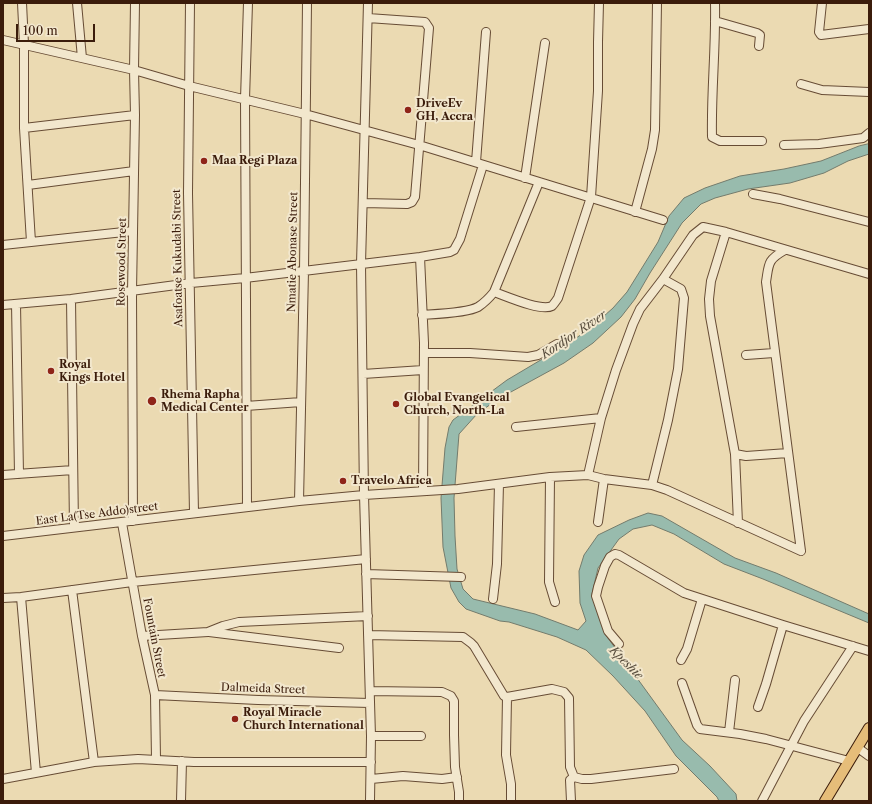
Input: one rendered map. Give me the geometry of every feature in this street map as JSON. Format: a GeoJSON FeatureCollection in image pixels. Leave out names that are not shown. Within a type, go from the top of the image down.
{"type":"FeatureCollection","features":[{"type":"Feature","properties":{"kind":"main road"},"geometry":{"type":"LineString","coordinates":[[825,801],[869,728]]}},
{"type":"Feature","properties":{"kind":"street"},"geometry":{"type":"LineString","coordinates":[[22,3],[24,44],[24,128],[31,242]]}},
{"type":"Feature","properties":{"kind":"street"},"geometry":{"type":"LineString","coordinates":[[77,3],[82,58]]}},
{"type":"Feature","properties":{"kind":"street","name":"Rosewood Street"},"geometry":{"type":"LineString","coordinates":[[133,521],[132,292],[136,3]]}},
{"type":"Feature","properties":{"kind":"street","name":"Asafoatse Kukudabi Street"},"geometry":{"type":"LineString","coordinates":[[190,3],[188,193],[191,283],[191,381],[194,513]]}},
{"type":"Feature","properties":{"kind":"street"},"geometry":{"type":"LineString","coordinates":[[247,507],[245,99],[248,3]]}},
{"type":"Feature","properties":{"kind":"street","name":"Nmatie Abonase Street"},"geometry":{"type":"LineString","coordinates":[[299,501],[304,271],[307,3]]}},
{"type":"Feature","properties":{"kind":"street"},"geometry":{"type":"LineString","coordinates":[[368,3],[364,130],[364,203],[361,264],[364,494],[371,736],[370,801]]}},
{"type":"Feature","properties":{"kind":"street"},"geometry":{"type":"LineString","coordinates":[[494,292],[532,305],[546,308],[553,305],[558,298],[591,197],[598,91],[599,3]]}},
{"type":"Feature","properties":{"kind":"street"},"geometry":{"type":"LineString","coordinates":[[635,212],[652,149],[655,130],[657,3]]}},
{"type":"Feature","properties":{"kind":"street"},"geometry":{"type":"LineString","coordinates":[[715,3],[712,137],[720,141],[762,142]]}},
{"type":"Feature","properties":{"kind":"street"},"geometry":{"type":"LineString","coordinates":[[822,3],[819,32],[821,35],[869,29]]}},
{"type":"Feature","properties":{"kind":"street"},"geometry":{"type":"LineString","coordinates":[[364,203],[407,204],[412,202],[415,197],[429,28],[425,22],[368,18]]}},
{"type":"Feature","properties":{"kind":"street"},"geometry":{"type":"LineString","coordinates":[[715,21],[757,33],[760,35],[759,46]]}},
{"type":"Feature","properties":{"kind":"street"},"geometry":{"type":"LineString","coordinates":[[3,305],[132,292],[191,283],[420,257],[454,250],[458,245],[479,163],[486,32]]}},
{"type":"Feature","properties":{"kind":"street"},"geometry":{"type":"LineString","coordinates":[[3,40],[134,70],[189,86],[364,130],[479,163],[663,220]]}},
{"type":"Feature","properties":{"kind":"street"},"geometry":{"type":"LineString","coordinates":[[525,178],[545,43]]}},
{"type":"Feature","properties":{"kind":"street"},"geometry":{"type":"LineString","coordinates":[[801,84],[822,90],[869,92]]}},
{"type":"Feature","properties":{"kind":"street"},"geometry":{"type":"LineString","coordinates":[[24,128],[135,115]]}},
{"type":"Feature","properties":{"kind":"street"},"geometry":{"type":"LineString","coordinates":[[784,146],[819,144],[864,138],[869,133]]}},
{"type":"Feature","properties":{"kind":"street"},"geometry":{"type":"LineString","coordinates":[[28,185],[134,170]]}},
{"type":"Feature","properties":{"kind":"street"},"geometry":{"type":"LineString","coordinates":[[422,315],[465,311],[477,307],[494,292],[539,182]]}},
{"type":"Feature","properties":{"kind":"street"},"geometry":{"type":"LineString","coordinates":[[753,194],[780,199],[869,222]]}},
{"type":"Feature","properties":{"kind":"street"},"geometry":{"type":"LineString","coordinates":[[588,475],[601,418],[616,370],[633,324],[640,309],[697,231],[703,227],[726,232],[869,274]]}},
{"type":"Feature","properties":{"kind":"street"},"geometry":{"type":"LineString","coordinates":[[3,244],[133,231]]}},
{"type":"Feature","properties":{"kind":"street"},"geometry":{"type":"LineString","coordinates":[[726,232],[711,281],[709,305],[715,347],[735,454],[738,523]]}},
{"type":"Feature","properties":{"kind":"street"},"geometry":{"type":"LineString","coordinates":[[735,454],[746,456],[788,453],[766,282],[768,266],[775,256],[785,250]]}},
{"type":"Feature","properties":{"kind":"street"},"geometry":{"type":"LineString","coordinates":[[420,257],[424,353],[423,491]]}},
{"type":"Feature","properties":{"kind":"street"},"geometry":{"type":"LineString","coordinates":[[652,485],[668,420],[678,369],[684,298],[681,289],[663,279]]}},
{"type":"Feature","properties":{"kind":"street"},"geometry":{"type":"LineString","coordinates":[[71,299],[74,527]]}},
{"type":"Feature","properties":{"kind":"street"},"geometry":{"type":"LineString","coordinates":[[16,304],[19,474]]}},
{"type":"Feature","properties":{"kind":"street"},"geometry":{"type":"LineString","coordinates":[[424,353],[470,353],[528,357],[538,355],[557,344]]}},
{"type":"Feature","properties":{"kind":"street"},"geometry":{"type":"LineString","coordinates":[[746,355],[774,353]]}},
{"type":"Feature","properties":{"kind":"street"},"geometry":{"type":"LineString","coordinates":[[363,374],[423,370]]}},
{"type":"Feature","properties":{"kind":"street"},"geometry":{"type":"LineString","coordinates":[[246,406],[301,402]]}},
{"type":"Feature","properties":{"kind":"street"},"geometry":{"type":"LineString","coordinates":[[516,427],[601,418]]}},
{"type":"Feature","properties":{"kind":"street","name":"East La(Tse Addo)street"},"geometry":{"type":"LineString","coordinates":[[3,536],[364,494],[458,489],[550,477],[588,475],[604,479],[652,485],[667,490],[801,551],[788,453]]}},
{"type":"Feature","properties":{"kind":"street"},"geometry":{"type":"LineString","coordinates":[[3,475],[73,470]]}},
{"type":"Feature","properties":{"kind":"street"},"geometry":{"type":"LineString","coordinates":[[550,477],[549,582],[555,602]]}},
{"type":"Feature","properties":{"kind":"street"},"geometry":{"type":"LineString","coordinates":[[598,522],[604,479]]}},
{"type":"Feature","properties":{"kind":"street"},"geometry":{"type":"LineString","coordinates":[[493,599],[497,564],[499,484]]}},
{"type":"Feature","properties":{"kind":"street","name":"Fountain Street"},"geometry":{"type":"LineString","coordinates":[[122,523],[142,636],[155,695],[156,759]]}},
{"type":"Feature","properties":{"kind":"street"},"geometry":{"type":"LineString","coordinates":[[619,644],[608,631],[596,596],[605,566],[610,557],[615,554],[684,593],[869,651]]}},
{"type":"Feature","properties":{"kind":"street"},"geometry":{"type":"LineString","coordinates":[[3,598],[132,582],[366,559]]}},
{"type":"Feature","properties":{"kind":"street"},"geometry":{"type":"LineString","coordinates":[[366,574],[461,577]]}},
{"type":"Feature","properties":{"kind":"street"},"geometry":{"type":"LineString","coordinates":[[72,590],[94,762]]}},
{"type":"Feature","properties":{"kind":"street"},"geometry":{"type":"LineString","coordinates":[[20,597],[36,773]]}},
{"type":"Feature","properties":{"kind":"street"},"geometry":{"type":"LineString","coordinates":[[681,660],[687,649],[702,599]]}},
{"type":"Feature","properties":{"kind":"street"},"geometry":{"type":"LineString","coordinates":[[208,632],[239,622],[368,616]]}},
{"type":"Feature","properties":{"kind":"street"},"geometry":{"type":"LineString","coordinates":[[758,707],[783,625]]}},
{"type":"Feature","properties":{"kind":"street"},"geometry":{"type":"LineString","coordinates":[[142,636],[208,632],[339,648]]}},
{"type":"Feature","properties":{"kind":"street"},"geometry":{"type":"LineString","coordinates":[[368,635],[463,637],[471,643],[504,696],[507,697],[552,689],[564,692],[569,698],[570,767],[574,777],[591,779],[674,769]]}},
{"type":"Feature","properties":{"kind":"street"},"geometry":{"type":"LineString","coordinates":[[762,801],[790,745],[804,721],[853,646]]}},
{"type":"Feature","properties":{"kind":"street"},"geometry":{"type":"LineString","coordinates":[[730,732],[736,680]]}},
{"type":"Feature","properties":{"kind":"street"},"geometry":{"type":"LineString","coordinates":[[682,683],[697,725],[700,729],[730,732],[790,745],[849,761]]}},
{"type":"Feature","properties":{"kind":"street"},"geometry":{"type":"LineString","coordinates":[[370,691],[442,692],[451,696],[454,701],[454,735],[459,801]]}},
{"type":"Feature","properties":{"kind":"street","name":"Dalmeida Street"},"geometry":{"type":"LineString","coordinates":[[155,695],[370,703]]}},
{"type":"Feature","properties":{"kind":"street"},"geometry":{"type":"LineString","coordinates":[[507,697],[506,755],[511,784],[511,801]]}},
{"type":"Feature","properties":{"kind":"street"},"geometry":{"type":"LineString","coordinates":[[371,736],[421,736]]}},
{"type":"Feature","properties":{"kind":"street"},"geometry":{"type":"LineString","coordinates":[[858,748],[869,756]]}},
{"type":"Feature","properties":{"kind":"street"},"geometry":{"type":"LineString","coordinates":[[3,779],[94,762],[156,759],[182,761],[371,762]]}},
{"type":"Feature","properties":{"kind":"street"},"geometry":{"type":"LineString","coordinates":[[181,801],[182,761]]}},
{"type":"Feature","properties":{"kind":"street"},"geometry":{"type":"LineString","coordinates":[[371,779],[403,776],[442,779],[457,777]]}},
{"type":"Feature","properties":{"kind":"street"},"geometry":{"type":"LineString","coordinates":[[571,801],[570,780],[574,777]]}},
{"type":"Feature","properties":{"kind":"water","name":"Kpeshie"},"geometry":{"type":"Polygon","coordinates":[[[869,144],[869,154],[848,161],[824,173],[790,183],[748,189],[715,198],[701,204],[682,223],[635,299],[621,317],[593,343],[564,363],[498,399],[477,414],[459,434],[454,498],[457,569],[463,589],[473,599],[535,614],[578,630],[586,621],[580,603],[579,571],[584,555],[598,535],[629,520],[648,513],[662,516],[735,558],[776,573],[869,614],[869,623],[724,564],[674,534],[652,525],[633,529],[619,539],[598,568],[592,594],[605,634],[682,740],[710,766],[736,794],[737,801],[719,801],[717,797],[676,756],[645,711],[613,676],[586,650],[557,637],[509,622],[500,621],[466,609],[459,602],[451,588],[443,547],[441,498],[445,448],[449,427],[453,420],[507,380],[571,342],[613,308],[627,292],[658,242],[669,216],[684,198],[705,188],[740,176],[821,161],[859,146],[869,144]]]}},
{"type":"Feature","properties":{"kind":"place","name":"DriveEv GH, Accra"},"geometry":{"type":"Point","coordinates":[408,110]}},
{"type":"Feature","properties":{"kind":"place","name":"Maa Regi Plaza"},"geometry":{"type":"Point","coordinates":[204,161]}},
{"type":"Feature","properties":{"kind":"place","name":"Royal Kings Hotel"},"geometry":{"type":"Point","coordinates":[51,371]}},
{"type":"Feature","properties":{"kind":"place","name":"Rhema Rapha Medical Center"},"geometry":{"type":"Point","coordinates":[152,401]}},
{"type":"Feature","properties":{"kind":"place","name":"Global Evangelical Church, North-La"},"geometry":{"type":"Point","coordinates":[396,404]}},
{"type":"Feature","properties":{"kind":"place","name":"Travelo Africa"},"geometry":{"type":"Point","coordinates":[343,481]}},
{"type":"Feature","properties":{"kind":"place","name":"Royal Miracle Church International"},"geometry":{"type":"Point","coordinates":[235,719]}},
{"type":"Feature","properties":{"kind":"water label","name":"Kordjor River"},"geometry":{"type":"Point","coordinates":[574,335]}}]}
